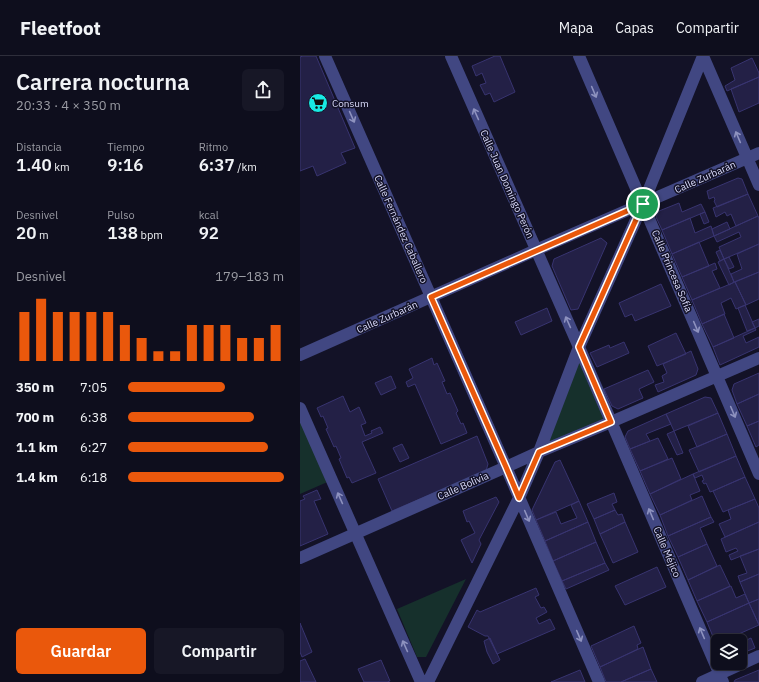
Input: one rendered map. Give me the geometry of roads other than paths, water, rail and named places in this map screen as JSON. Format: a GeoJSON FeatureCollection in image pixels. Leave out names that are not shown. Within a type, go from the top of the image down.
{"type":"FeatureCollection","features":[{"type":"Feature","properties":{"kind":"street","name":"Calle Fernández Caballero"},"geometry":{"type":"LineString","coordinates":[[325,56],[599,682]]}},
{"type":"Feature","properties":{"kind":"street","name":"Calle Juan Domingo Perón"},"geometry":{"type":"LineString","coordinates":[[451,56],[611,422]]}},
{"type":"Feature","properties":{"kind":"street","name":"Calle Princesa Sofía"},"geometry":{"type":"LineString","coordinates":[[579,56],[759,474]]}},
{"type":"Feature","properties":{"kind":"street"},"geometry":{"type":"LineString","coordinates":[[428,682],[519,498],[539,452],[579,347],[643,204],[703,56]]}},
{"type":"Feature","properties":{"kind":"street"},"geometry":{"type":"LineString","coordinates":[[703,56],[759,185]]}},
{"type":"Feature","properties":{"kind":"street","name":"Calle Zurbarán"},"geometry":{"type":"LineString","coordinates":[[300,355],[759,153]]}},
{"type":"Feature","properties":{"kind":"street","name":"Calle Bolivia"},"geometry":{"type":"LineString","coordinates":[[300,558],[539,452],[759,358]]}},
{"type":"Feature","properties":{"kind":"street"},"geometry":{"type":"LineString","coordinates":[[300,408],[421,682]]}},
{"type":"Feature","properties":{"kind":"street","name":"Calle Méjico"},"geometry":{"type":"LineString","coordinates":[[611,422],[721,678]]}},
{"type":"Feature","properties":{"kind":"street"},"geometry":{"type":"LineString","coordinates":[[702,682],[721,678],[759,656]]}},
{"type":"Feature","properties":{"kind":"place","name":"Consum"},"geometry":{"type":"Point","coordinates":[318,103]}}]}
